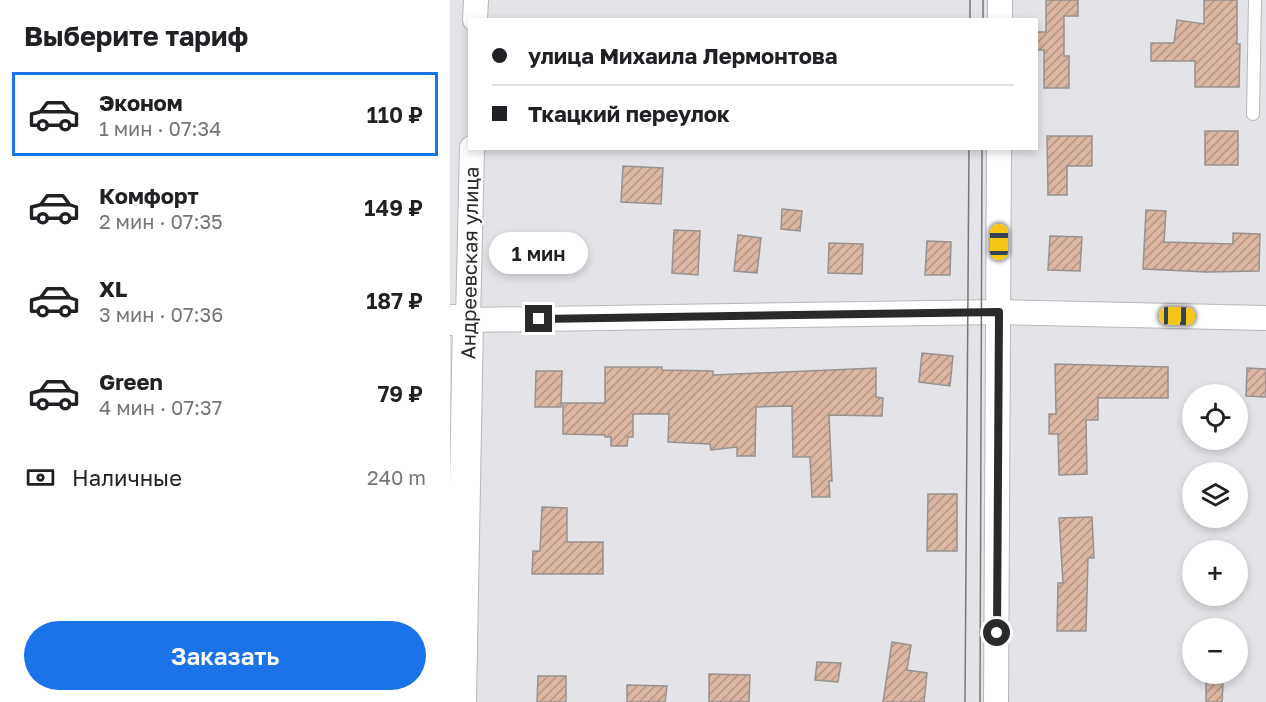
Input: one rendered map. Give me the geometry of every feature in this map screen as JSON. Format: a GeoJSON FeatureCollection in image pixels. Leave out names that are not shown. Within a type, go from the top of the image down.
{"type":"FeatureCollection","features":[{"type":"Feature","properties":{"kind":"street"},"geometry":{"type":"LineString","coordinates":[[475,18],[476,0]]}},
{"type":"Feature","properties":{"kind":"street"},"geometry":{"type":"LineString","coordinates":[[1000,0],[1000,18]]}},
{"type":"Feature","properties":{"kind":"street","name":"Андреевская улица"},"geometry":{"type":"LineString","coordinates":[[461,702],[459,320],[472,150]]}},
{"type":"Feature","properties":{"kind":"street"},"geometry":{"type":"LineString","coordinates":[[996,702],[999,150]]}},
{"type":"Feature","properties":{"kind":"street"},"geometry":{"type":"LineString","coordinates":[[459,320],[999,312],[1266,318]]}},
{"type":"Feature","properties":{"kind":"lane"},"geometry":{"type":"LineString","coordinates":[[1253,114],[1255,0]]}},
{"type":"Feature","properties":{"kind":"building"},"geometry":{"type":"Polygon","coordinates":[[[1046,0],[1078,0],[1078,16],[1064,16],[1064,56],[1069,56],[1069,88],[1044,88],[1044,50],[1038,50],[1038,32],[1046,32],[1046,0]]]}},
{"type":"Feature","properties":{"kind":"building"},"geometry":{"type":"Polygon","coordinates":[[[1204,0],[1237,0],[1237,44],[1240,44],[1239,87],[1195,87],[1195,61],[1151,61],[1151,43],[1174,43],[1177,20],[1204,24],[1204,0]]]}},
{"type":"Feature","properties":{"kind":"building"},"geometry":{"type":"Polygon","coordinates":[[[1205,131],[1238,131],[1238,165],[1205,165],[1205,131]]]}},
{"type":"Feature","properties":{"kind":"building"},"geometry":{"type":"Polygon","coordinates":[[[1047,136],[1092,136],[1092,166],[1067,166],[1067,195],[1048,195],[1047,136]]]}},
{"type":"Feature","properties":{"kind":"building"},"geometry":{"type":"Polygon","coordinates":[[[623,166],[663,168],[661,204],[621,202],[623,166]]]}},
{"type":"Feature","properties":{"kind":"building"},"geometry":{"type":"Polygon","coordinates":[[[782,209],[802,211],[800,231],[781,229],[782,209]]]}},
{"type":"Feature","properties":{"kind":"building"},"geometry":{"type":"Polygon","coordinates":[[[1146,210],[1166,211],[1164,242],[1233,244],[1233,233],[1260,234],[1259,271],[1207,272],[1143,269],[1146,210]]]}},
{"type":"Feature","properties":{"kind":"building"},"geometry":{"type":"Polygon","coordinates":[[[674,230],[700,231],[698,275],[672,273],[674,230]]]}},
{"type":"Feature","properties":{"kind":"building"},"geometry":{"type":"Polygon","coordinates":[[[528,234],[553,235],[553,271],[527,271],[528,234]]]}},
{"type":"Feature","properties":{"kind":"building"},"geometry":{"type":"Polygon","coordinates":[[[738,235],[761,238],[757,273],[734,271],[738,235]]]}},
{"type":"Feature","properties":{"kind":"building"},"geometry":{"type":"Polygon","coordinates":[[[1050,236],[1082,237],[1080,271],[1048,270],[1050,236]]]}},
{"type":"Feature","properties":{"kind":"building"},"geometry":{"type":"Polygon","coordinates":[[[927,241],[951,242],[950,275],[925,275],[927,241]]]}},
{"type":"Feature","properties":{"kind":"building"},"geometry":{"type":"Polygon","coordinates":[[[829,243],[863,244],[862,274],[828,273],[829,243]]]}},
{"type":"Feature","properties":{"kind":"building"},"geometry":{"type":"Polygon","coordinates":[[[922,353],[953,356],[950,386],[919,382],[922,353]]]}},
{"type":"Feature","properties":{"kind":"building"},"geometry":{"type":"Polygon","coordinates":[[[1055,364],[1168,367],[1168,398],[1098,398],[1098,420],[1086,420],[1087,474],[1059,475],[1058,434],[1049,434],[1049,414],[1056,414],[1055,364]]]}},
{"type":"Feature","properties":{"kind":"building"},"geometry":{"type":"Polygon","coordinates":[[[605,367],[662,367],[662,370],[713,371],[713,375],[876,368],[876,397],[883,398],[882,416],[829,415],[832,481],[829,481],[830,497],[812,497],[810,457],[793,457],[792,406],[756,407],[755,456],[737,456],[737,447],[711,450],[710,444],[668,442],[669,414],[633,414],[633,437],[628,437],[627,446],[611,446],[611,437],[605,437],[605,435],[563,434],[563,403],[605,403],[605,367]]]}},
{"type":"Feature","properties":{"kind":"building"},"geometry":{"type":"Polygon","coordinates":[[[1247,368],[1266,369],[1266,397],[1248,396],[1247,368]]]}},
{"type":"Feature","properties":{"kind":"building"},"geometry":{"type":"Polygon","coordinates":[[[536,371],[562,371],[561,407],[535,407],[536,371]]]}},
{"type":"Feature","properties":{"kind":"building"},"geometry":{"type":"Polygon","coordinates":[[[928,494],[957,494],[957,551],[927,551],[928,494]]]}},
{"type":"Feature","properties":{"kind":"building"},"geometry":{"type":"Polygon","coordinates":[[[542,507],[567,508],[567,542],[603,542],[603,574],[532,574],[533,551],[540,551],[542,507]]]}},
{"type":"Feature","properties":{"kind":"building"},"geometry":{"type":"Polygon","coordinates":[[[1092,517],[1094,558],[1088,558],[1086,631],[1057,631],[1058,583],[1063,583],[1059,518],[1092,517]]]}},
{"type":"Feature","properties":{"kind":"building"},"geometry":{"type":"Polygon","coordinates":[[[892,642],[911,645],[907,670],[927,673],[924,702],[883,702],[892,642]]]}},
{"type":"Feature","properties":{"kind":"building"},"geometry":{"type":"Polygon","coordinates":[[[817,662],[841,663],[838,682],[815,680],[817,662]]]}},
{"type":"Feature","properties":{"kind":"building"},"geometry":{"type":"Polygon","coordinates":[[[709,674],[750,675],[749,702],[709,702],[709,674]]]}},
{"type":"Feature","properties":{"kind":"building"},"geometry":{"type":"Polygon","coordinates":[[[538,676],[566,676],[566,702],[537,702],[538,676]]]}},
{"type":"Feature","properties":{"kind":"building"},"geometry":{"type":"Polygon","coordinates":[[[1206,684],[1223,684],[1222,702],[1206,702],[1206,684]]]}},
{"type":"Feature","properties":{"kind":"building"},"geometry":{"type":"Polygon","coordinates":[[[627,685],[667,686],[665,702],[627,702],[627,685]]]}},
{"type":"Feature","properties":{"kind":"tram line"},"geometry":{"type":"LineString","coordinates":[[970,0],[970,18]]}},
{"type":"Feature","properties":{"kind":"tram line"},"geometry":{"type":"LineString","coordinates":[[983,0],[983,18]]}},
{"type":"Feature","properties":{"kind":"tram line"},"geometry":{"type":"LineString","coordinates":[[965,702],[969,150]]}},
{"type":"Feature","properties":{"kind":"tram line"},"geometry":{"type":"LineString","coordinates":[[980,702],[982,150]]}},
{"type":"Feature","properties":{"kind":"route"},"geometry":{"type":"LineString","coordinates":[[539,319],[999,312],[997,633]]}}]}
